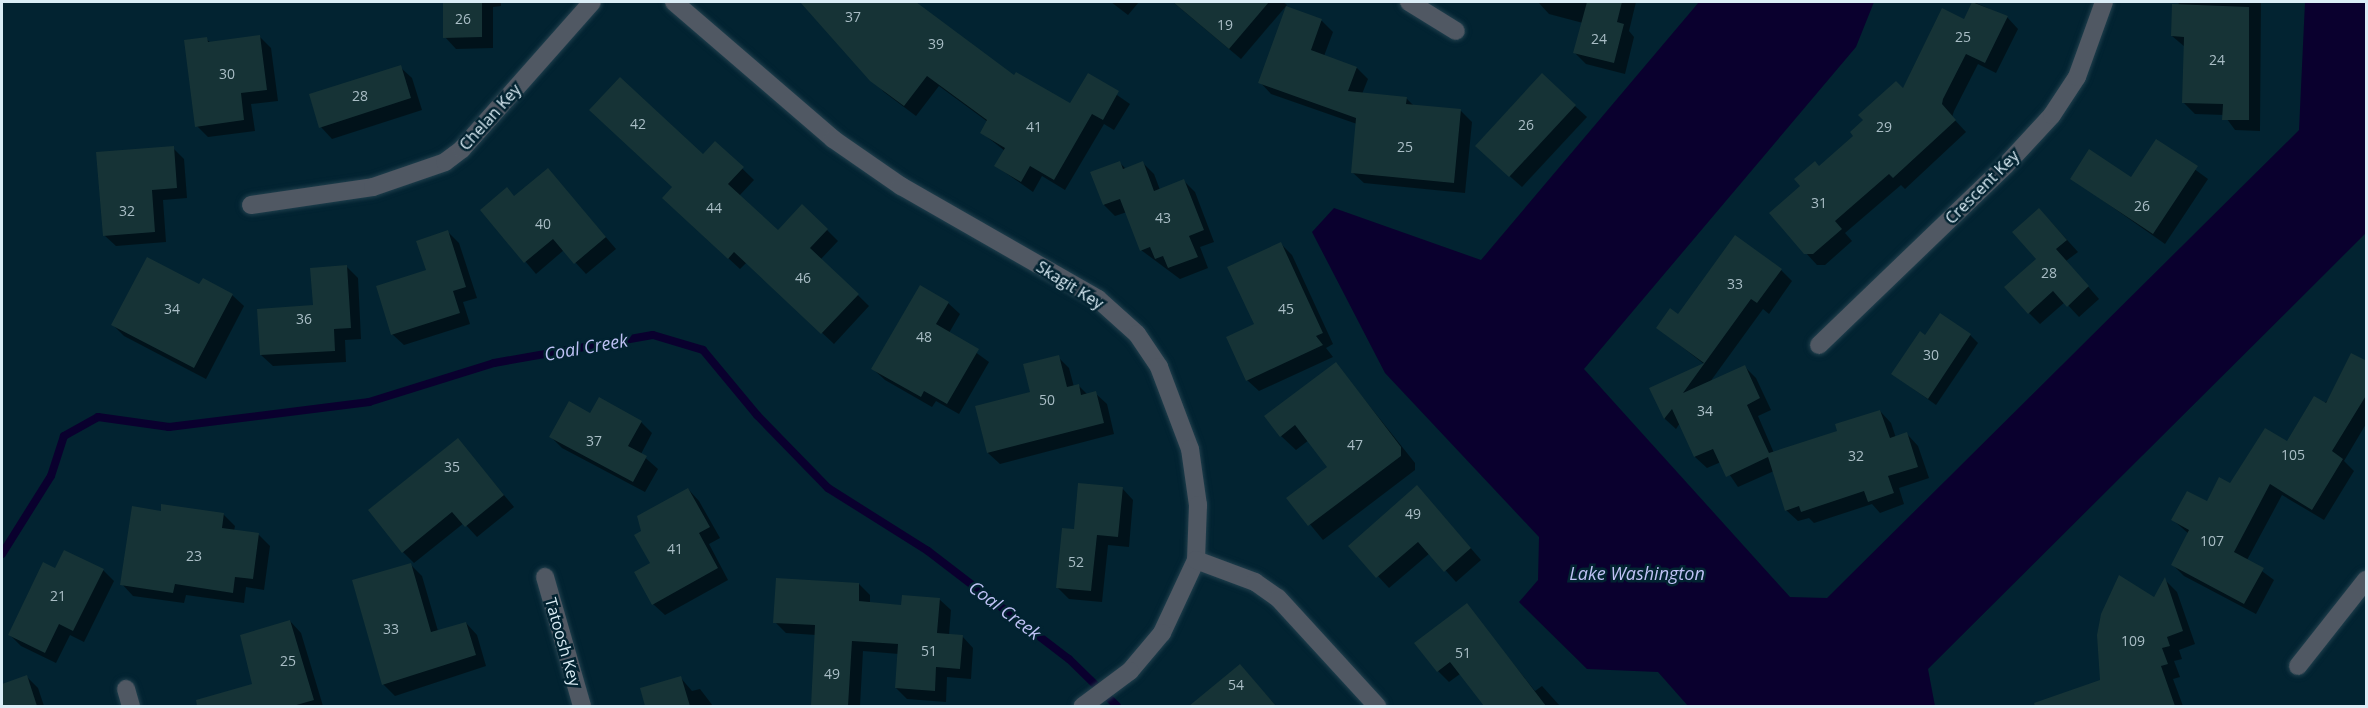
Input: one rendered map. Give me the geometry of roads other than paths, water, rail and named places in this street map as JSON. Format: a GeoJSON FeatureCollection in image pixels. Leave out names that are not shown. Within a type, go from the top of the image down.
{"type":"FeatureCollection","features":[{"type":"Feature","properties":{"kind":"street","name":"Chelan Key"},"geometry":{"type":"LineString","coordinates":[[251,205],[373,187],[445,162],[462,149],[592,2]]}},
{"type":"Feature","properties":{"kind":"street","name":"Skagit Key"},"geometry":{"type":"LineString","coordinates":[[674,2],[833,139],[901,186],[1098,299],[1137,334],[1159,367],[1176,404],[1190,449],[1198,505],[1196,560]]}},
{"type":"Feature","properties":{"kind":"street"},"geometry":{"type":"LineString","coordinates":[[1409,2],[1456,31]]}},
{"type":"Feature","properties":{"kind":"street","name":"Crescent Key"},"geometry":{"type":"LineString","coordinates":[[1820,345],[2005,166],[2052,115],[2078,77],[2104,2]]}},
{"type":"Feature","properties":{"kind":"street"},"geometry":{"type":"LineString","coordinates":[[1086,705],[1121,678],[1162,633],[1196,560],[1255,582],[1278,598],[1377,706]]}},
{"type":"Feature","properties":{"kind":"street","name":"Tatoosh Key"},"geometry":{"type":"LineString","coordinates":[[545,577],[582,706]]}},
{"type":"Feature","properties":{"kind":"street"},"geometry":{"type":"LineString","coordinates":[[2298,666],[2367,580]]}},
{"type":"Feature","properties":{"kind":"street"},"geometry":{"type":"LineString","coordinates":[[126,689],[131,706]]}},
{"type":"Feature","properties":{"kind":"water","name":"Lake Washington"},"geometry":{"type":"Polygon","coordinates":[[[1699,2],[1874,2],[1856,47],[1584,369],[1790,597],[1827,598],[2299,130],[2305,2],[2366,2],[2366,233],[1928,669],[1935,706],[1688,706],[1658,672],[1587,669],[1519,602],[1538,580],[1539,537],[1385,373],[1312,232],[1334,208],[1481,260],[1699,2]]]}},
{"type":"Feature","properties":{"kind":"waterway","name":"Coal Creek"},"geometry":{"type":"LineString","coordinates":[[2,554],[51,476],[64,436],[98,417],[169,427],[369,402],[494,363],[653,335],[703,350],[757,415],[828,488],[928,551],[1069,659],[1117,706]]}}]}
